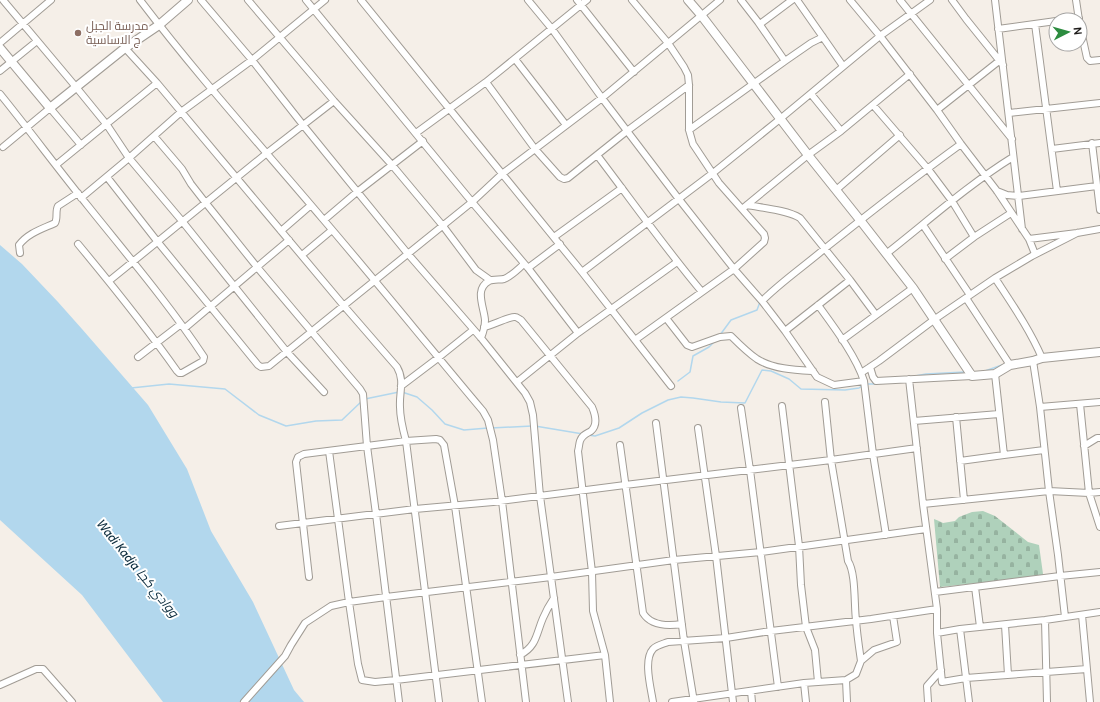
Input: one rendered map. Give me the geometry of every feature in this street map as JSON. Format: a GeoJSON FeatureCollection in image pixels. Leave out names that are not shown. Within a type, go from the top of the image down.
{"type":"FeatureCollection","features":[{"type":"Feature","properties":{"kind":"main road"},"geometry":{"type":"LineString","coordinates":[[0,48],[50,108],[125,48],[159,25],[188,0]]}},
{"type":"Feature","properties":{"kind":"main road"},"geometry":{"type":"LineString","coordinates":[[688,0],[808,156],[913,288],[972,376],[995,374],[1010,365],[1100,352]]}},
{"type":"Feature","properties":{"kind":"street"},"geometry":{"type":"LineString","coordinates":[[3,0],[107,125],[129,158],[182,221],[287,352],[324,392]]}},
{"type":"Feature","properties":{"kind":"street"},"geometry":{"type":"LineString","coordinates":[[0,43],[51,0]]}},
{"type":"Feature","properties":{"kind":"street"},"geometry":{"type":"LineString","coordinates":[[140,0],[211,88],[324,220],[483,411],[488,420],[493,440],[502,501],[526,702]]}},
{"type":"Feature","properties":{"kind":"street"},"geometry":{"type":"LineString","coordinates":[[201,0],[252,60],[408,254],[481,338],[517,382],[530,402],[533,415],[540,496],[568,702]]}},
{"type":"Feature","properties":{"kind":"street"},"geometry":{"type":"LineString","coordinates":[[248,0],[334,101],[392,165],[443,226],[476,270],[490,280]]}},
{"type":"Feature","properties":{"kind":"street"},"geometry":{"type":"LineString","coordinates":[[306,0],[526,266],[578,333]]}},
{"type":"Feature","properties":{"kind":"street"},"geometry":{"type":"LineString","coordinates":[[20,253],[19,245],[23,240],[34,232],[55,222],[58,206],[79,195],[107,177],[181,112],[211,88],[252,60],[325,0]]}},
{"type":"Feature","properties":{"kind":"street"},"geometry":{"type":"LineString","coordinates":[[361,0],[560,244],[671,386]]}},
{"type":"Feature","properties":{"kind":"street"},"geometry":{"type":"LineString","coordinates":[[528,0],[552,29],[678,198],[785,331],[817,378],[834,385],[864,382]]}},
{"type":"Feature","properties":{"kind":"street"},"geometry":{"type":"LineString","coordinates":[[577,0],[634,72]]}},
{"type":"Feature","properties":{"kind":"street"},"geometry":{"type":"LineString","coordinates":[[416,133],[486,82],[587,0]]}},
{"type":"Feature","properties":{"kind":"street"},"geometry":{"type":"LineString","coordinates":[[632,0],[668,43],[688,75],[689,130],[693,144],[712,173],[744,207],[764,234],[765,238],[764,242],[734,269],[635,340]]}},
{"type":"Feature","properties":{"kind":"street"},"geometry":{"type":"LineString","coordinates":[[107,177],[258,365],[261,367],[269,366],[443,226],[502,174],[602,98],[720,0]]}},
{"type":"Feature","properties":{"kind":"street"},"geometry":{"type":"LineString","coordinates":[[741,0],[760,24],[785,61]]}},
{"type":"Feature","properties":{"kind":"street"},"geometry":{"type":"LineString","coordinates":[[760,24],[792,0]]}},
{"type":"Feature","properties":{"kind":"street"},"geometry":{"type":"LineString","coordinates":[[797,0],[843,66]]}},
{"type":"Feature","properties":{"kind":"street"},"geometry":{"type":"LineString","coordinates":[[850,0],[910,74],[997,191],[1029,239],[1035,254]]}},
{"type":"Feature","properties":{"kind":"street"},"geometry":{"type":"LineString","coordinates":[[900,0],[1012,139]]}},
{"type":"Feature","properties":{"kind":"street"},"geometry":{"type":"LineString","coordinates":[[582,272],[712,173],[811,94],[880,36],[930,0]]}},
{"type":"Feature","properties":{"kind":"street"},"geometry":{"type":"LineString","coordinates":[[952,0],[966,20],[1001,63]]}},
{"type":"Feature","properties":{"kind":"street"},"geometry":{"type":"LineString","coordinates":[[995,0],[1001,63],[1012,139],[1022,230]]}},
{"type":"Feature","properties":{"kind":"street"},"geometry":{"type":"LineString","coordinates":[[1076,0],[1078,12]]}},
{"type":"Feature","properties":{"kind":"street"},"geometry":{"type":"LineString","coordinates":[[998,29],[1048,22]]}},
{"type":"Feature","properties":{"kind":"street"},"geometry":{"type":"LineString","coordinates":[[1035,24],[1057,191]]}},
{"type":"Feature","properties":{"kind":"street"},"geometry":{"type":"LineString","coordinates":[[689,130],[811,42],[823,37]]}},
{"type":"Feature","properties":{"kind":"street"},"geometry":{"type":"LineString","coordinates":[[0,71],[37,41]]}},
{"type":"Feature","properties":{"kind":"street"},"geometry":{"type":"LineString","coordinates":[[125,48],[157,83],[401,373],[400,415],[406,441],[439,702]]}},
{"type":"Feature","properties":{"kind":"street"},"geometry":{"type":"LineString","coordinates":[[1086,52],[1087,58],[1090,61],[1100,60]]}},
{"type":"Feature","properties":{"kind":"street"},"geometry":{"type":"LineString","coordinates":[[515,59],[566,125]]}},
{"type":"Feature","properties":{"kind":"street"},"geometry":{"type":"LineString","coordinates":[[937,110],[968,85],[1001,63]]}},
{"type":"Feature","properties":{"kind":"street"},"geometry":{"type":"LineString","coordinates":[[744,207],[842,131],[910,74]]}},
{"type":"Feature","properties":{"kind":"street"},"geometry":{"type":"LineString","coordinates":[[486,82],[535,149],[560,177],[564,179],[568,178],[627,131],[689,85]]}},
{"type":"Feature","properties":{"kind":"street"},"geometry":{"type":"LineString","coordinates":[[56,165],[157,83]]}},
{"type":"Feature","properties":{"kind":"street"},"geometry":{"type":"LineString","coordinates":[[0,94],[183,326],[204,357],[203,361],[179,373],[109,281],[78,244]]}},
{"type":"Feature","properties":{"kind":"street"},"geometry":{"type":"LineString","coordinates":[[811,94],[842,131]]}},
{"type":"Feature","properties":{"kind":"street"},"geometry":{"type":"LineString","coordinates":[[109,281],[267,153],[334,101]]}},
{"type":"Feature","properties":{"kind":"street"},"geometry":{"type":"LineString","coordinates":[[1008,113],[1100,103]]}},
{"type":"Feature","properties":{"kind":"street"},"geometry":{"type":"LineString","coordinates":[[873,105],[928,169],[952,201],[974,237]]}},
{"type":"Feature","properties":{"kind":"street"},"geometry":{"type":"LineString","coordinates":[[3,147],[50,108],[81,145]]}},
{"type":"Feature","properties":{"kind":"street"},"geometry":{"type":"LineString","coordinates":[[836,190],[900,135]]}},
{"type":"Feature","properties":{"kind":"street"},"geometry":{"type":"LineString","coordinates":[[154,136],[182,169],[257,267],[363,394],[367,446],[399,702]]}},
{"type":"Feature","properties":{"kind":"street"},"geometry":{"type":"LineString","coordinates":[[324,220],[357,192],[423,141]]}},
{"type":"Feature","properties":{"kind":"street"},"geometry":{"type":"LineString","coordinates":[[1052,149],[1100,143]]}},
{"type":"Feature","properties":{"kind":"street"},"geometry":{"type":"LineString","coordinates":[[762,301],[778,285],[961,144]]}},
{"type":"Feature","properties":{"kind":"street"},"geometry":{"type":"LineString","coordinates":[[1092,144],[1100,210]]}},
{"type":"Feature","properties":{"kind":"street"},"geometry":{"type":"LineString","coordinates":[[597,155],[677,262],[702,292]]}},
{"type":"Feature","properties":{"kind":"street"},"geometry":{"type":"LineString","coordinates":[[886,254],[952,201],[1013,156]]}},
{"type":"Feature","properties":{"kind":"street"},"geometry":{"type":"LineString","coordinates":[[997,191],[1007,195],[1019,196],[1097,186]]}},
{"type":"Feature","properties":{"kind":"street"},"geometry":{"type":"LineString","coordinates":[[554,237],[622,188]]}},
{"type":"Feature","properties":{"kind":"street"},"geometry":{"type":"LineString","coordinates":[[281,231],[311,205]]}},
{"type":"Feature","properties":{"kind":"street"},"geometry":{"type":"LineString","coordinates":[[744,207],[794,215],[800,218],[876,315]]}},
{"type":"Feature","properties":{"kind":"street"},"geometry":{"type":"LineString","coordinates":[[945,259],[974,237],[1011,213]]}},
{"type":"Feature","properties":{"kind":"street"},"geometry":{"type":"LineString","coordinates":[[923,225],[1010,365]]}},
{"type":"Feature","properties":{"kind":"street"},"geometry":{"type":"LineString","coordinates":[[1029,239],[1100,229]]}},
{"type":"Feature","properties":{"kind":"street"},"geometry":{"type":"LineString","coordinates":[[302,255],[332,230]]}},
{"type":"Feature","properties":{"kind":"street"},"geometry":{"type":"LineString","coordinates":[[861,373],[994,278],[1035,254],[1077,233]]}},
{"type":"Feature","properties":{"kind":"street"},"geometry":{"type":"LineString","coordinates":[[138,357],[210,306],[289,240]]}},
{"type":"Feature","properties":{"kind":"street"},"geometry":{"type":"LineString","coordinates":[[481,338],[485,321],[480,293],[482,286],[490,280],[503,279],[510,276],[560,244]]}},
{"type":"Feature","properties":{"kind":"street"},"geometry":{"type":"LineString","coordinates":[[517,382],[578,333],[677,262]]}},
{"type":"Feature","properties":{"kind":"street"},"geometry":{"type":"LineString","coordinates":[[994,278],[1010,300],[1030,333],[1038,360],[1044,450],[1065,617]]}},
{"type":"Feature","properties":{"kind":"street"},"geometry":{"type":"LineString","coordinates":[[785,331],[850,280]]}},
{"type":"Feature","properties":{"kind":"street"},"geometry":{"type":"LineString","coordinates":[[842,340],[913,288]]}},
{"type":"Feature","properties":{"kind":"street"},"geometry":{"type":"LineString","coordinates":[[818,305],[842,340],[861,373],[864,382],[873,454],[886,535]]}},
{"type":"Feature","properties":{"kind":"street"},"geometry":{"type":"LineString","coordinates":[[484,327],[512,317],[516,317],[521,320],[592,407],[595,415],[595,425],[592,430],[584,434],[578,451],[592,572],[594,612],[604,655],[610,702]]}},
{"type":"Feature","properties":{"kind":"street"},"geometry":{"type":"LineString","coordinates":[[666,318],[687,345],[692,347],[720,337],[731,336],[758,360],[772,365],[813,371]]}},
{"type":"Feature","properties":{"kind":"street"},"geometry":{"type":"LineString","coordinates":[[401,386],[473,330]]}},
{"type":"Feature","properties":{"kind":"street"},"geometry":{"type":"LineString","coordinates":[[870,367],[876,381],[972,376]]}},
{"type":"Feature","properties":{"kind":"street"},"geometry":{"type":"LineString","coordinates":[[995,374],[1004,454]]}},
{"type":"Feature","properties":{"kind":"street"},"geometry":{"type":"LineString","coordinates":[[909,379],[916,448],[937,609],[937,633],[942,682],[966,678],[1087,669]]}},
{"type":"Feature","properties":{"kind":"street"},"geometry":{"type":"LineString","coordinates":[[672,702],[804,683],[846,680],[856,674],[861,661],[852,576],[848,561],[831,460],[825,402]]}},
{"type":"Feature","properties":{"kind":"street"},"geometry":{"type":"LineString","coordinates":[[1040,407],[1100,402]]}},
{"type":"Feature","properties":{"kind":"street"},"geometry":{"type":"LineString","coordinates":[[1080,404],[1089,493],[1100,527]]}},
{"type":"Feature","properties":{"kind":"street"},"geometry":{"type":"LineString","coordinates":[[782,406],[799,546],[801,585],[806,627],[815,650],[818,682]]}},
{"type":"Feature","properties":{"kind":"street"},"geometry":{"type":"LineString","coordinates":[[741,408],[778,687]]}},
{"type":"Feature","properties":{"kind":"street"},"geometry":{"type":"LineString","coordinates":[[914,421],[999,414]]}},
{"type":"Feature","properties":{"kind":"street"},"geometry":{"type":"LineString","coordinates":[[956,417],[964,500]]}},
{"type":"Feature","properties":{"kind":"street"},"geometry":{"type":"LineString","coordinates":[[656,423],[693,700]]}},
{"type":"Feature","properties":{"kind":"street"},"geometry":{"type":"LineString","coordinates":[[698,428],[716,556],[733,702]]}},
{"type":"Feature","properties":{"kind":"street"},"geometry":{"type":"LineString","coordinates":[[1084,446],[1097,438],[1100,438]]}},
{"type":"Feature","properties":{"kind":"street"},"geometry":{"type":"LineString","coordinates":[[309,577],[296,462],[298,457],[304,454],[406,441],[440,440],[444,445],[455,506],[482,702]]}},
{"type":"Feature","properties":{"kind":"street"},"geometry":{"type":"LineString","coordinates":[[620,445],[644,615],[655,622],[665,625],[674,626],[682,624]]}},
{"type":"Feature","properties":{"kind":"street"},"geometry":{"type":"LineString","coordinates":[[278,526],[415,509],[502,501],[916,448]]}},
{"type":"Feature","properties":{"kind":"street"},"geometry":{"type":"LineString","coordinates":[[960,461],[1004,454],[1044,450]]}},
{"type":"Feature","properties":{"kind":"street"},"geometry":{"type":"LineString","coordinates":[[329,451],[349,602],[358,664],[362,680],[375,682],[396,680],[604,655]]}},
{"type":"Feature","properties":{"kind":"street"},"geometry":{"type":"LineString","coordinates":[[923,504],[1049,492],[1100,492]]}},
{"type":"Feature","properties":{"kind":"street"},"geometry":{"type":"LineString","coordinates":[[244,702],[285,656],[305,623],[331,606],[386,597],[592,572],[674,560],[761,552],[926,529]]}},
{"type":"Feature","properties":{"kind":"street"},"geometry":{"type":"LineString","coordinates":[[935,592],[1100,572]]}},
{"type":"Feature","properties":{"kind":"street"},"geometry":{"type":"LineString","coordinates":[[974,587],[980,628]]}},
{"type":"Feature","properties":{"kind":"street"},"geometry":{"type":"LineString","coordinates":[[520,655],[527,651],[536,640],[544,616],[554,598]]}},
{"type":"Feature","properties":{"kind":"street"},"geometry":{"type":"LineString","coordinates":[[653,702],[648,667],[650,654],[654,648],[661,644],[668,642],[726,638],[937,609]]}},
{"type":"Feature","properties":{"kind":"street"},"geometry":{"type":"LineString","coordinates":[[937,633],[1100,612]]}},
{"type":"Feature","properties":{"kind":"street"},"geometry":{"type":"LineString","coordinates":[[1082,615],[1090,702]]}},
{"type":"Feature","properties":{"kind":"street"},"geometry":{"type":"LineString","coordinates":[[861,661],[874,650],[897,642],[893,616]]}},
{"type":"Feature","properties":{"kind":"street"},"geometry":{"type":"LineString","coordinates":[[1045,620],[1047,702]]}},
{"type":"Feature","properties":{"kind":"street"},"geometry":{"type":"LineString","coordinates":[[1005,625],[1008,675]]}},
{"type":"Feature","properties":{"kind":"street"},"geometry":{"type":"LineString","coordinates":[[960,629],[969,702]]}},
{"type":"Feature","properties":{"kind":"street"},"geometry":{"type":"LineString","coordinates":[[0,684],[36,668],[43,669],[72,702]]}},
{"type":"Feature","properties":{"kind":"street"},"geometry":{"type":"LineString","coordinates":[[928,702],[927,686],[941,670]]}},
{"type":"Feature","properties":{"kind":"street"},"geometry":{"type":"LineString","coordinates":[[846,680],[847,702]]}},
{"type":"Feature","properties":{"kind":"street"},"geometry":{"type":"LineString","coordinates":[[804,683],[806,702]]}},
{"type":"Feature","properties":{"kind":"street"},"geometry":{"type":"LineString","coordinates":[[751,690],[752,702]]}},
{"type":"Feature","properties":{"kind":"green space"},"geometry":{"type":"Polygon","coordinates":[[[983,511],[995,516],[1028,542],[1039,545],[1043,576],[940,587],[934,519],[943,523],[955,521],[959,517],[972,512],[983,511]]]}},
{"type":"Feature","properties":{"kind":"water","name":"Wadi Kadja ووادي كجا"},"geometry":{"type":"Polygon","coordinates":[[[0,245],[22,264],[58,302],[148,405],[187,469],[211,531],[253,602],[294,690],[304,702],[163,702],[82,595],[0,520],[0,245]]]}},
{"type":"Feature","properties":{"kind":"waterway"},"geometry":{"type":"LineString","coordinates":[[768,291],[775,285]]}},
{"type":"Feature","properties":{"kind":"waterway"},"geometry":{"type":"LineString","coordinates":[[720,335],[731,320],[757,310],[760,302]]}},
{"type":"Feature","properties":{"kind":"waterway"},"geometry":{"type":"LineString","coordinates":[[678,381],[690,372],[693,356],[709,347],[714,342]]}},
{"type":"Feature","properties":{"kind":"waterway"},"geometry":{"type":"LineString","coordinates":[[1025,359],[1037,356]]}},
{"type":"Feature","properties":{"kind":"waterway"},"geometry":{"type":"LineString","coordinates":[[985,371],[1002,365]]}},
{"type":"Feature","properties":{"kind":"waterway"},"geometry":{"type":"LineString","coordinates":[[588,435],[595,436],[619,428],[642,413],[668,400],[681,397],[721,402],[745,403],[762,370],[771,371],[789,379],[801,389],[845,390],[859,388],[863,385]]}},
{"type":"Feature","properties":{"kind":"waterway"},"geometry":{"type":"LineString","coordinates":[[915,376],[965,372]]}},
{"type":"Feature","properties":{"kind":"waterway"},"geometry":{"type":"LineString","coordinates":[[131,388],[169,384],[225,389],[259,415],[286,426],[316,421],[342,420],[362,401]]}},
{"type":"Feature","properties":{"kind":"waterway"},"geometry":{"type":"LineString","coordinates":[[866,384],[876,384]]}},
{"type":"Feature","properties":{"kind":"waterway"},"geometry":{"type":"LineString","coordinates":[[365,399],[399,392]]}},
{"type":"Feature","properties":{"kind":"waterway"},"geometry":{"type":"LineString","coordinates":[[402,392],[417,397],[445,424],[464,430],[488,428]]}},
{"type":"Feature","properties":{"kind":"waterway"},"geometry":{"type":"LineString","coordinates":[[491,428],[532,426]]}},
{"type":"Feature","properties":{"kind":"waterway"},"geometry":{"type":"LineString","coordinates":[[535,426],[583,434]]}},
{"type":"Feature","properties":{"kind":"place","name":"مدرسة الجبل ج الاساسية"},"geometry":{"type":"Point","coordinates":[78,33]}}]}
